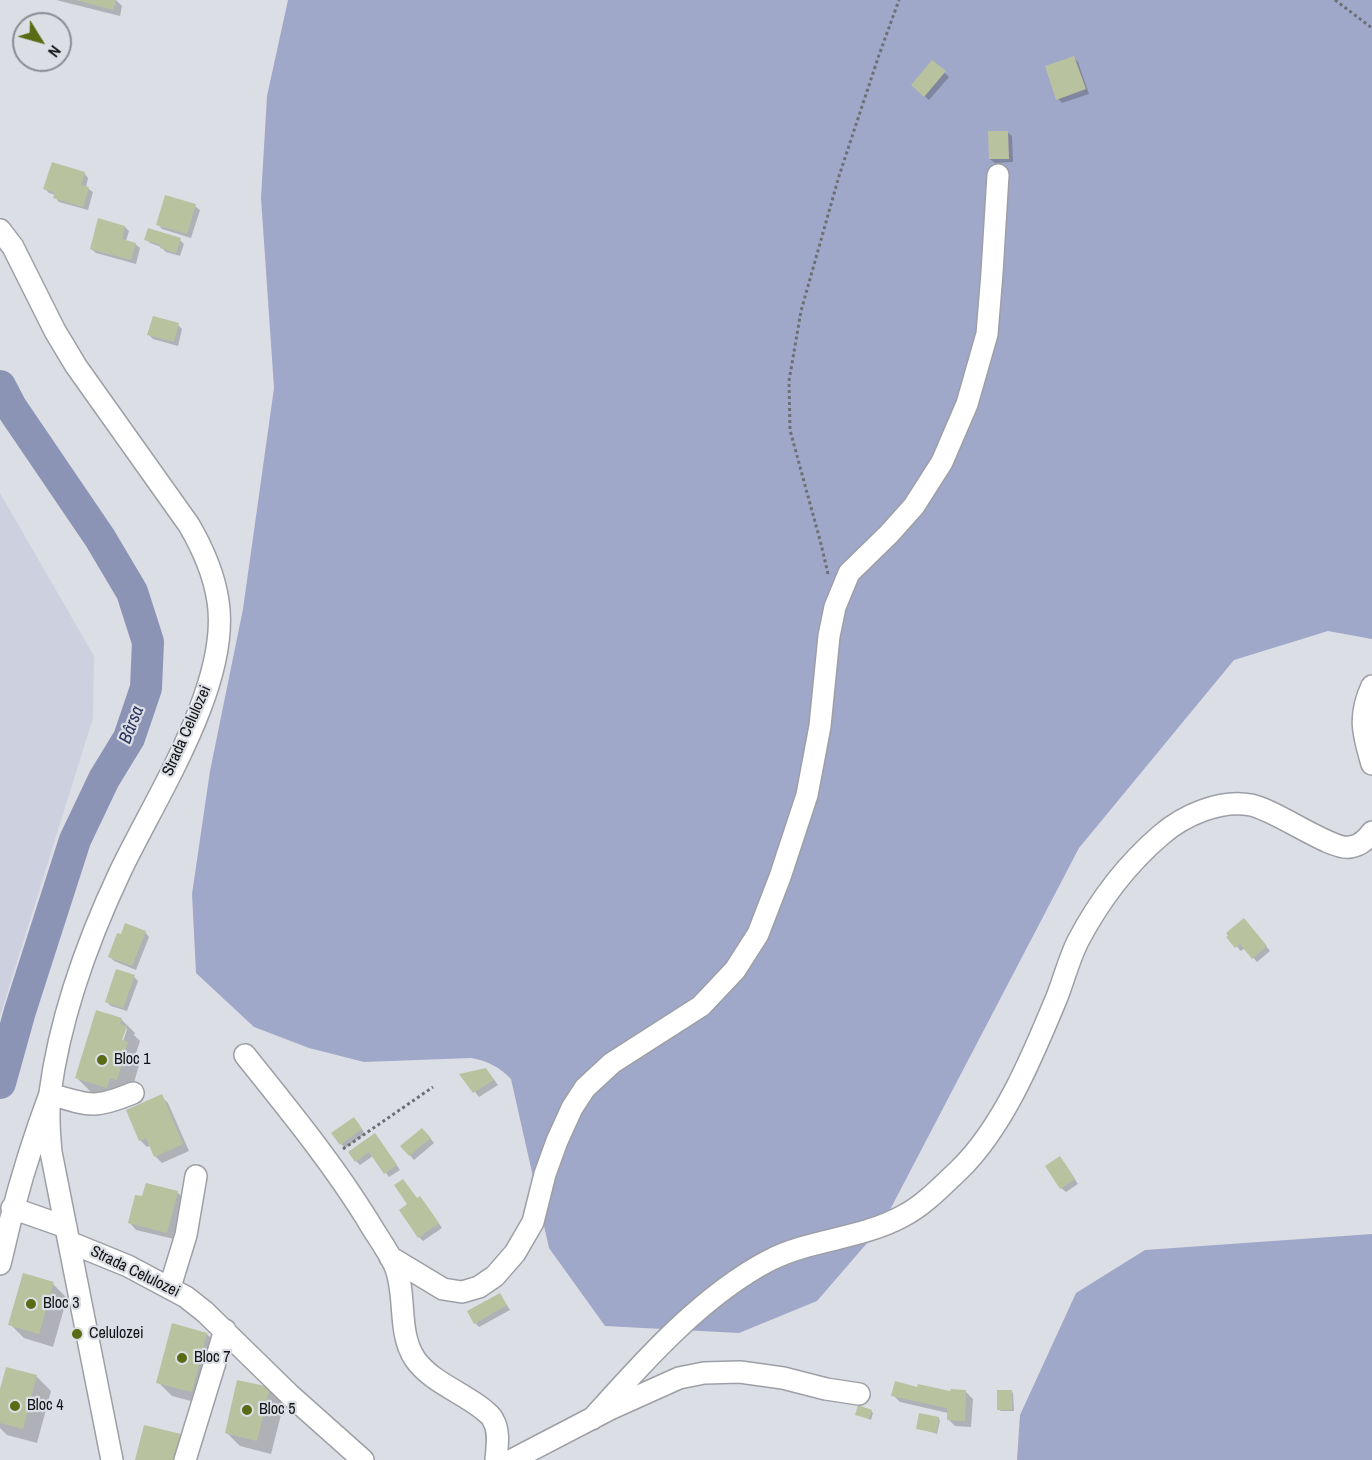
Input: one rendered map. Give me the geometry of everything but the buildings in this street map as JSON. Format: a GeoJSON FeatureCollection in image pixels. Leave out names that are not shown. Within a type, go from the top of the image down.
{"type":"FeatureCollection","features":[{"type":"Feature","properties":{"kind":"street"},"geometry":{"type":"LineString","coordinates":[[390,1257],[443,1289],[462,1292],[479,1287],[495,1276],[515,1253],[533,1222],[556,1142],[572,1108],[585,1088],[612,1064],[701,1006],[735,970],[758,934],[807,795],[820,726],[829,636],[835,607],[849,573],[889,534],[919,497],[942,462],[967,404],[987,334],[998,175]]}},
{"type":"Feature","properties":{"kind":"street","name":"Strada Celulozei"},"geometry":{"type":"LineString","coordinates":[[0,230],[13,247],[43,309],[71,357],[189,525],[202,548],[219,602],[219,631],[215,665],[203,701],[185,742],[119,874],[89,947],[68,1010],[50,1094],[30,1146],[12,1208],[0,1264]]}},
{"type":"Feature","properties":{"kind":"street"},"geometry":{"type":"LineString","coordinates":[[1372,686],[1366,699],[1362,728],[1372,764]]}},
{"type":"Feature","properties":{"kind":"street"},"geometry":{"type":"LineString","coordinates":[[592,1419],[658,1346],[729,1286],[769,1261],[808,1244],[860,1233],[904,1216],[959,1170],[982,1143],[1006,1104],[1057,998],[1077,944],[1105,896],[1135,859],[1163,833],[1190,816],[1225,804],[1252,805],[1335,846],[1350,847],[1366,840],[1372,832]]}},
{"type":"Feature","properties":{"kind":"street"},"geometry":{"type":"LineString","coordinates":[[245,1055],[327,1160],[352,1195],[390,1257],[402,1298],[407,1344],[413,1356],[421,1367],[474,1402],[493,1419],[497,1435],[496,1460]]}},
{"type":"Feature","properties":{"kind":"street"},"geometry":{"type":"LineString","coordinates":[[50,1094],[96,1105],[133,1093]]}},
{"type":"Feature","properties":{"kind":"street","name":"Strada Celulozei"},"geometry":{"type":"LineString","coordinates":[[50,1094],[51,1152],[112,1460]]}},
{"type":"Feature","properties":{"kind":"street"},"geometry":{"type":"LineString","coordinates":[[170,1287],[186,1234],[196,1176]]}},
{"type":"Feature","properties":{"kind":"street","name":"Strada Celulozei"},"geometry":{"type":"LineString","coordinates":[[12,1208],[170,1287],[205,1312],[290,1395],[363,1460]]}},
{"type":"Feature","properties":{"kind":"street"},"geometry":{"type":"LineString","coordinates":[[185,1460],[225,1330]]}},
{"type":"Feature","properties":{"kind":"street"},"geometry":{"type":"LineString","coordinates":[[512,1460],[679,1378],[704,1373],[740,1372],[859,1394]]}},
{"type":"Feature","properties":{"kind":"path"},"geometry":{"type":"LineString","coordinates":[[829,579],[790,430],[789,381],[801,311],[839,176],[899,0]]}},
{"type":"Feature","properties":{"kind":"path"},"geometry":{"type":"LineString","coordinates":[[1335,0],[1372,28]]}},
{"type":"Feature","properties":{"kind":"path"},"geometry":{"type":"LineString","coordinates":[[327,1160],[433,1087]]}},
{"type":"Feature","properties":{"kind":"shaded area"},"geometry":{"type":"Polygon","coordinates":[[[288,0],[1372,0],[1372,639],[1328,631],[1234,660],[1079,848],[881,1227],[817,1301],[739,1333],[605,1326],[549,1248],[511,1079],[498,1068],[471,1058],[364,1062],[309,1048],[254,1027],[196,973],[192,894],[210,771],[243,609],[274,388],[261,198],[267,96],[288,0]]]}},
{"type":"Feature","properties":{"kind":"shaded area"},"geometry":{"type":"Polygon","coordinates":[[[0,493],[94,656],[93,718],[0,1016],[0,493]]]}},
{"type":"Feature","properties":{"kind":"shaded area"},"geometry":{"type":"Polygon","coordinates":[[[1372,1234],[1372,1460],[1017,1460],[1020,1415],[1076,1293],[1145,1250],[1372,1234]]]}},
{"type":"Feature","properties":{"kind":"waterway","name":"Bârsa"},"geometry":{"type":"LineString","coordinates":[[0,386],[11,407],[100,538],[132,592],[148,642],[146,688],[129,738],[104,779],[75,840],[20,1011],[0,1083]]}},
{"type":"Feature","properties":{"kind":"place","name":"Bloc 1"},"geometry":{"type":"Point","coordinates":[102,1060]}},
{"type":"Feature","properties":{"kind":"place","name":"Bloc 3"},"geometry":{"type":"Point","coordinates":[31,1304]}},
{"type":"Feature","properties":{"kind":"place","name":"Celulozei"},"geometry":{"type":"Point","coordinates":[77,1334]}},
{"type":"Feature","properties":{"kind":"place","name":"Bloc 7"},"geometry":{"type":"Point","coordinates":[182,1358]}},
{"type":"Feature","properties":{"kind":"place","name":"Bloc 4"},"geometry":{"type":"Point","coordinates":[15,1406]}},
{"type":"Feature","properties":{"kind":"place","name":"Bloc 5"},"geometry":{"type":"Point","coordinates":[247,1410]}}]}
